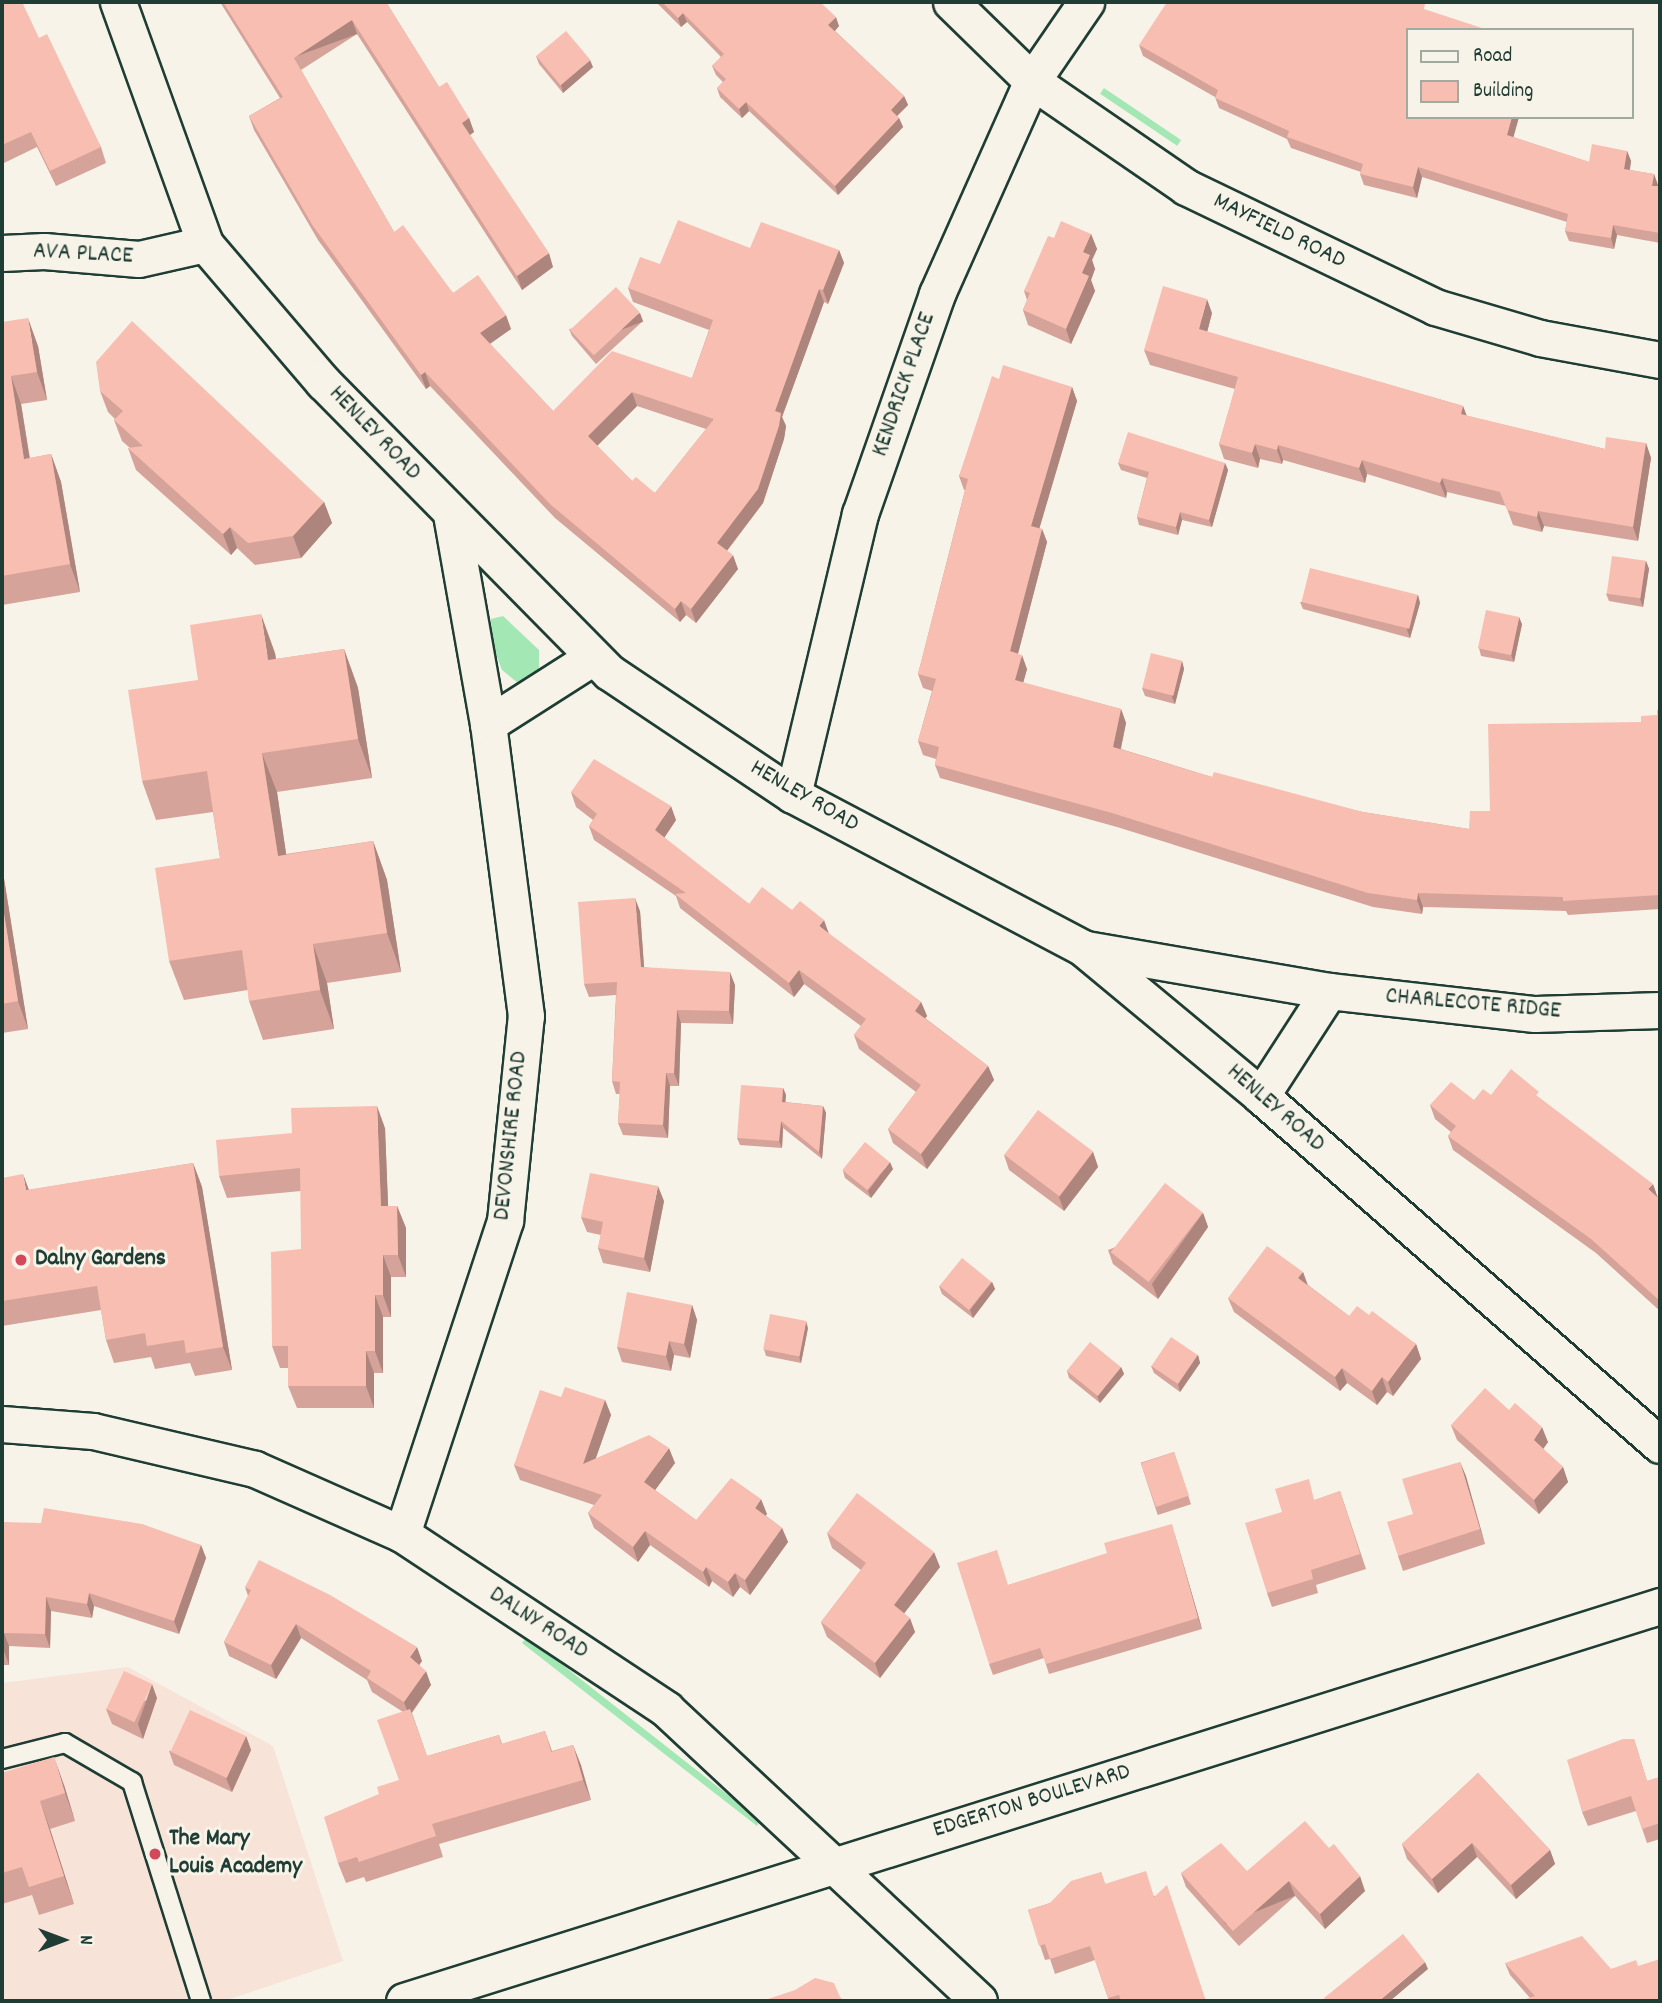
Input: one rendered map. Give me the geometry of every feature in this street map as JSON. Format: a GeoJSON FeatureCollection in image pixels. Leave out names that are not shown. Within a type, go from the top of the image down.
{"type":"FeatureCollection","features":[{"type":"Feature","properties":{"kind":"street","name":"HENLEY ROAD"},"geometry":{"type":"LineString","coordinates":[[118,2],[205,244],[323,382],[451,515],[609,672],[793,795],[1083,948],[1261,1096],[1660,1445]]}},
{"type":"Feature","properties":{"kind":"street","name":"MAYFIELD ROAD"},"geometry":{"type":"LineString","coordinates":[[951,2],[1032,81],[1186,187],[1435,307],[1540,338],[1660,359]]}},
{"type":"Feature","properties":{"kind":"street","name":"KENDRICK PLACE"},"geometry":{"type":"LineString","coordinates":[[793,795],[860,514],[937,294],[1032,81],[1086,2]]}},
{"type":"Feature","properties":{"kind":"street","name":"AVA PLACE"},"geometry":{"type":"LineString","coordinates":[[2,253],[44,251],[139,258],[205,244]]}},
{"type":"Feature","properties":{"kind":"street","name":"DEVONSHIRE ROAD"},"geometry":{"type":"LineString","coordinates":[[402,1534],[505,1221],[526,1016],[488,724],[451,515]]}},
{"type":"Feature","properties":{"kind":"street"},"geometry":{"type":"LineString","coordinates":[[488,724],[593,657]]}},
{"type":"Feature","properties":{"kind":"street","name":"CHARLECOTE RIDGE"},"geometry":{"type":"LineString","coordinates":[[1083,948],[1329,991],[1535,1014],[1660,1010]]}},
{"type":"Feature","properties":{"kind":"street"},"geometry":{"type":"LineString","coordinates":[[1261,1096],[1329,991]]}},
{"type":"Feature","properties":{"kind":"street","name":"DALNY ROAD"},"geometry":{"type":"LineString","coordinates":[[2,1424],[93,1431],[255,1469],[402,1534],[666,1709],[836,1863],[979,2001]]}},
{"type":"Feature","properties":{"kind":"street","name":"EDGERTON BOULEVARD"},"geometry":{"type":"LineString","coordinates":[[404,2001],[1660,1606]]}},
{"type":"Feature","properties":{"kind":"lane"},"geometry":{"type":"LineString","coordinates":[[2,1759],[65,1743],[132,1782],[201,2001]]}},
{"type":"Feature","properties":{"kind":"shaded area","name":"The Mary Louis Academy"},"geometry":{"type":"Polygon","coordinates":[[[128,1667],[273,1746],[343,1961],[224,2001],[2,2001],[2,1683],[128,1667]]]}},
{"type":"Feature","properties":{"kind":"green space"},"geometry":{"type":"Polygon","coordinates":[[[1104,88],[1181,140],[1177,146],[1100,94],[1104,88]]]}},
{"type":"Feature","properties":{"kind":"green space"},"geometry":{"type":"Polygon","coordinates":[[[503,616],[539,650],[539,669],[518,683],[502,670],[492,643],[491,619],[503,616]]]}},
{"type":"Feature","properties":{"kind":"green space"},"geometry":{"type":"Polygon","coordinates":[[[527,1637],[760,1820],[757,1826],[522,1643],[527,1637]]]}},
{"type":"Feature","properties":{"kind":"building"},"geometry":{"type":"Polygon","coordinates":[[[2,2],[22,2],[39,38],[47,34],[101,147],[50,171],[31,132],[2,145],[2,2]]]}},
{"type":"Feature","properties":{"kind":"building"},"geometry":{"type":"Polygon","coordinates":[[[223,2],[386,2],[439,87],[447,82],[469,118],[462,123],[549,253],[517,276],[352,20],[294,58],[394,232],[403,225],[453,293],[478,275],[506,315],[480,333],[553,411],[612,351],[692,378],[713,320],[628,288],[640,257],[660,264],[678,220],[750,248],[761,222],[839,250],[823,290],[819,289],[775,411],[781,413],[779,426],[758,489],[717,543],[733,555],[691,609],[681,601],[675,609],[550,504],[425,372],[421,375],[313,226],[249,116],[283,97],[223,2]],[[632,392],[588,436],[632,481],[636,477],[655,493],[714,419],[632,392]]]}},
{"type":"Feature","properties":{"kind":"building"},"geometry":{"type":"Polygon","coordinates":[[[662,2],[820,2],[836,17],[828,25],[904,96],[891,110],[899,118],[835,186],[746,102],[739,109],[717,88],[726,79],[712,66],[724,54],[683,13],[678,18],[662,2]]]}},
{"type":"Feature","properties":{"kind":"building"},"geometry":{"type":"Polygon","coordinates":[[[1167,2],[1425,4],[1424,9],[1482,28],[1406,28],[1406,119],[1511,119],[1507,135],[1589,162],[1592,144],[1627,151],[1624,169],[1654,174],[1652,186],[1660,186],[1660,233],[1613,225],[1611,238],[1565,231],[1568,214],[1418,167],[1413,187],[1360,174],[1363,164],[1287,137],[1289,131],[1215,98],[1218,90],[1139,45],[1167,2]]]}},
{"type":"Feature","properties":{"kind":"building"},"geometry":{"type":"Polygon","coordinates":[[[566,31],[590,60],[561,85],[536,56],[566,31]]]}},
{"type":"Feature","properties":{"kind":"building"},"geometry":{"type":"Polygon","coordinates":[[[1061,221],[1091,234],[1083,252],[1090,255],[1082,273],[1089,276],[1066,329],[1023,310],[1030,293],[1024,291],[1048,236],[1054,238],[1061,221]]]}},
{"type":"Feature","properties":{"kind":"building"},"geometry":{"type":"Polygon","coordinates":[[[1163,286],[1207,299],[1199,329],[1463,406],[1461,414],[1605,449],[1606,437],[1646,443],[1633,527],[1538,511],[1537,517],[1507,510],[1500,492],[1442,478],[1440,483],[1362,460],[1359,468],[1278,445],[1277,450],[1255,444],[1252,453],[1219,444],[1238,377],[1144,350],[1163,286]]]}},
{"type":"Feature","properties":{"kind":"building"},"geometry":{"type":"Polygon","coordinates":[[[616,287],[640,313],[594,356],[570,330],[616,287]]]}},
{"type":"Feature","properties":{"kind":"building"},"geometry":{"type":"Polygon","coordinates":[[[28,318],[37,372],[11,376],[24,459],[51,454],[70,564],[2,576],[2,322],[28,318]]]}},
{"type":"Feature","properties":{"kind":"building"},"geometry":{"type":"Polygon","coordinates":[[[132,321],[324,502],[293,536],[248,543],[230,527],[223,534],[128,448],[143,446],[114,420],[123,411],[100,391],[96,362],[132,321]]]}},
{"type":"Feature","properties":{"kind":"building"},"geometry":{"type":"Polygon","coordinates":[[[1003,365],[1072,387],[1031,526],[1042,529],[1010,651],[1022,655],[1015,680],[1121,709],[1113,747],[1212,777],[1214,772],[1363,812],[1469,829],[1470,811],[1490,811],[1488,724],[1641,722],[1641,716],[1657,715],[1657,710],[1660,710],[1660,895],[1563,901],[1563,897],[1418,893],[1417,900],[1368,893],[1112,813],[935,765],[939,747],[918,741],[936,679],[918,674],[968,479],[959,476],[992,376],[999,379],[1003,365]]]}},
{"type":"Feature","properties":{"kind":"building"},"geometry":{"type":"Polygon","coordinates":[[[1128,432],[1225,463],[1209,520],[1180,512],[1176,527],[1137,517],[1149,472],[1118,463],[1128,432]]]}},
{"type":"Feature","properties":{"kind":"building"},"geometry":{"type":"Polygon","coordinates":[[[1612,556],[1646,561],[1640,598],[1607,594],[1612,556]]]}},
{"type":"Feature","properties":{"kind":"building"},"geometry":{"type":"Polygon","coordinates":[[[1310,568],[1418,595],[1409,629],[1302,602],[1310,568]]]}},
{"type":"Feature","properties":{"kind":"building"},"geometry":{"type":"Polygon","coordinates":[[[1486,610],[1519,617],[1511,655],[1478,648],[1486,610]]]}},
{"type":"Feature","properties":{"kind":"building"},"geometry":{"type":"Polygon","coordinates":[[[261,614],[268,660],[344,649],[358,739],[262,753],[278,856],[373,841],[387,933],[313,944],[320,990],[249,1001],[242,950],[169,961],[155,868],[220,858],[207,771],[142,781],[128,690],[198,680],[190,625],[261,614]]]}},
{"type":"Feature","properties":{"kind":"building"},"geometry":{"type":"Polygon","coordinates":[[[1151,653],[1182,661],[1173,696],[1142,688],[1151,653]]]}},
{"type":"Feature","properties":{"kind":"building"},"geometry":{"type":"Polygon","coordinates":[[[594,759],[671,806],[655,830],[749,904],[762,887],[792,910],[800,901],[824,920],[819,926],[921,1002],[915,1011],[988,1066],[921,1154],[888,1129],[921,1085],[854,1035],[866,1019],[799,970],[789,983],[675,894],[686,893],[589,826],[597,814],[571,792],[594,759]]]}},
{"type":"Feature","properties":{"kind":"building"},"geometry":{"type":"Polygon","coordinates":[[[635,898],[641,967],[730,972],[729,1011],[677,1010],[674,1073],[666,1073],[663,1125],[618,1123],[620,1082],[612,1081],[617,982],[584,984],[578,902],[635,898]]]}},
{"type":"Feature","properties":{"kind":"building"},"geometry":{"type":"Polygon","coordinates":[[[2,901],[18,1001],[2,1004],[2,901]]]}},
{"type":"Feature","properties":{"kind":"building"},"geometry":{"type":"Polygon","coordinates":[[[1511,1069],[1539,1092],[1536,1095],[1653,1184],[1648,1189],[1660,1200],[1660,1301],[1591,1239],[1448,1136],[1456,1126],[1430,1105],[1451,1082],[1474,1100],[1483,1089],[1491,1095],[1511,1069]]]}},
{"type":"Feature","properties":{"kind":"building"},"geometry":{"type":"Polygon","coordinates":[[[741,1085],[783,1088],[782,1102],[823,1106],[819,1152],[781,1121],[779,1141],[737,1138],[741,1085]]]}},
{"type":"Feature","properties":{"kind":"building"},"geometry":{"type":"Polygon","coordinates":[[[377,1106],[381,1206],[397,1206],[398,1255],[383,1255],[383,1295],[375,1295],[375,1351],[366,1351],[366,1386],[288,1386],[288,1346],[272,1346],[271,1252],[301,1249],[300,1168],[219,1176],[216,1140],[292,1133],[291,1108],[377,1106]]]}},
{"type":"Feature","properties":{"kind":"building"},"geometry":{"type":"Polygon","coordinates":[[[1038,1110],[1093,1152],[1059,1196],[1004,1155],[1038,1110]]]}},
{"type":"Feature","properties":{"kind":"building"},"geometry":{"type":"Polygon","coordinates":[[[865,1142],[890,1162],[867,1190],[842,1170],[865,1142]]]}},
{"type":"Feature","properties":{"kind":"building"},"geometry":{"type":"Polygon","coordinates":[[[193,1163],[223,1347],[186,1353],[184,1340],[147,1346],[145,1333],[106,1340],[97,1286],[2,1301],[2,1178],[23,1174],[26,1190],[193,1163]]]}},
{"type":"Feature","properties":{"kind":"building"},"geometry":{"type":"Polygon","coordinates":[[[590,1173],[658,1186],[644,1258],[598,1248],[603,1222],[581,1217],[590,1173]]]}},
{"type":"Feature","properties":{"kind":"building"},"geometry":{"type":"Polygon","coordinates":[[[1165,1183],[1203,1213],[1149,1282],[1111,1252],[1165,1183]]]}},
{"type":"Feature","properties":{"kind":"building"},"geometry":{"type":"Polygon","coordinates":[[[1267,1246],[1303,1272],[1298,1278],[1349,1316],[1357,1306],[1369,1315],[1372,1311],[1416,1344],[1388,1382],[1382,1377],[1372,1391],[1342,1368],[1335,1377],[1228,1298],[1267,1246]]]}},
{"type":"Feature","properties":{"kind":"building"},"geometry":{"type":"Polygon","coordinates":[[[962,1258],[992,1282],[969,1310],[939,1286],[962,1258]]]}},
{"type":"Feature","properties":{"kind":"building"},"geometry":{"type":"Polygon","coordinates":[[[627,1292],[692,1305],[684,1344],[669,1341],[666,1356],[617,1347],[627,1292]]]}},
{"type":"Feature","properties":{"kind":"building"},"geometry":{"type":"Polygon","coordinates":[[[770,1314],[806,1321],[799,1356],[763,1349],[770,1314]]]}},
{"type":"Feature","properties":{"kind":"building"},"geometry":{"type":"Polygon","coordinates":[[[1171,1337],[1198,1355],[1178,1384],[1151,1366],[1171,1337]]]}},
{"type":"Feature","properties":{"kind":"building"},"geometry":{"type":"Polygon","coordinates":[[[1090,1342],[1121,1367],[1098,1396],[1067,1371],[1090,1342]]]}},
{"type":"Feature","properties":{"kind":"building"},"geometry":{"type":"Polygon","coordinates":[[[565,1387],[605,1400],[583,1464],[649,1435],[669,1448],[644,1482],[696,1520],[731,1478],[761,1499],[755,1508],[782,1528],[745,1580],[735,1573],[728,1582],[706,1567],[703,1572],[645,1531],[633,1547],[588,1513],[602,1495],[514,1465],[540,1390],[561,1397],[565,1387]]]}},
{"type":"Feature","properties":{"kind":"building"},"geometry":{"type":"Polygon","coordinates":[[[1485,1388],[1509,1410],[1515,1403],[1542,1427],[1534,1440],[1563,1467],[1534,1500],[1451,1425],[1485,1388]]]}},
{"type":"Feature","properties":{"kind":"building"},"geometry":{"type":"Polygon","coordinates":[[[1174,1452],[1189,1495],[1156,1507],[1141,1463],[1174,1452]]]}},
{"type":"Feature","properties":{"kind":"building"},"geometry":{"type":"Polygon","coordinates":[[[1460,1462],[1480,1529],[1398,1556],[1387,1522],[1413,1514],[1402,1479],[1460,1462]]]}},
{"type":"Feature","properties":{"kind":"building"},"geometry":{"type":"Polygon","coordinates":[[[1309,1479],[1314,1500],[1340,1491],[1360,1554],[1311,1570],[1313,1579],[1267,1593],[1245,1523],[1282,1512],[1275,1489],[1309,1479]]]}},
{"type":"Feature","properties":{"kind":"building"},"geometry":{"type":"Polygon","coordinates":[[[857,1493],[934,1552],[894,1605],[910,1618],[875,1663],[821,1622],[866,1563],[827,1533],[857,1493]]]}},
{"type":"Feature","properties":{"kind":"building"},"geometry":{"type":"Polygon","coordinates":[[[44,1508],[142,1524],[201,1545],[174,1621],[89,1593],[87,1604],[46,1597],[45,1634],[4,1633],[2,1651],[2,1522],[41,1523],[44,1508]]]}},
{"type":"Feature","properties":{"kind":"building"},"geometry":{"type":"Polygon","coordinates":[[[1172,1524],[1198,1618],[1046,1664],[1040,1648],[989,1664],[957,1563],[997,1550],[1008,1585],[1107,1553],[1104,1543],[1172,1524]]]}},
{"type":"Feature","properties":{"kind":"building"},"geometry":{"type":"Polygon","coordinates":[[[259,1560],[330,1595],[417,1647],[410,1657],[426,1671],[404,1702],[367,1678],[371,1671],[296,1624],[271,1665],[224,1642],[251,1590],[245,1587],[259,1560]]]}},
{"type":"Feature","properties":{"kind":"building"},"geometry":{"type":"Polygon","coordinates":[[[124,1671],[152,1684],[134,1722],[106,1709],[124,1671]]]}},
{"type":"Feature","properties":{"kind":"building"},"geometry":{"type":"Polygon","coordinates":[[[410,1709],[427,1756],[499,1735],[501,1744],[545,1731],[551,1752],[573,1745],[583,1780],[432,1824],[436,1836],[359,1862],[357,1857],[338,1863],[324,1817],[379,1794],[377,1787],[399,1780],[377,1720],[410,1709]]]}},
{"type":"Feature","properties":{"kind":"building"},"geometry":{"type":"Polygon","coordinates":[[[190,1710],[246,1736],[227,1778],[171,1752],[190,1710]]]}},
{"type":"Feature","properties":{"kind":"building"},"geometry":{"type":"Polygon","coordinates":[[[1623,1739],[1634,1739],[1647,1781],[1660,1777],[1660,1823],[1642,1829],[1631,1796],[1582,1812],[1567,1760],[1623,1739]]]}},
{"type":"Feature","properties":{"kind":"building"},"geometry":{"type":"Polygon","coordinates":[[[54,1757],[65,1793],[40,1801],[64,1876],[29,1887],[22,1867],[2,1873],[2,1773],[54,1757]]]}},
{"type":"Feature","properties":{"kind":"building"},"geometry":{"type":"Polygon","coordinates":[[[1478,1773],[1550,1850],[1511,1885],[1472,1843],[1432,1879],[1402,1844],[1478,1773]]]}},
{"type":"Feature","properties":{"kind":"building"},"geometry":{"type":"Polygon","coordinates":[[[1305,1821],[1329,1848],[1334,1844],[1360,1876],[1320,1914],[1289,1881],[1233,1931],[1181,1873],[1221,1843],[1247,1871],[1305,1821]]]}},
{"type":"Feature","properties":{"kind":"building"},"geometry":{"type":"Polygon","coordinates":[[[1146,1871],[1154,1897],[1167,1885],[1206,2001],[1121,2001],[1119,1995],[1108,1998],[1090,1946],[1050,1959],[1045,1944],[1039,1946],[1028,1910],[1050,1903],[1071,1881],[1101,1872],[1105,1884],[1146,1871]]]}},
{"type":"Feature","properties":{"kind":"building"},"geometry":{"type":"Polygon","coordinates":[[[1403,1934],[1425,1962],[1379,2001],[1326,2001],[1324,1998],[1403,1934]]]}},
{"type":"Feature","properties":{"kind":"building"},"geometry":{"type":"Polygon","coordinates":[[[1582,1936],[1611,1969],[1636,1960],[1638,1966],[1660,1959],[1660,2001],[1519,2001],[1535,1996],[1505,1963],[1582,1936]]]}},
{"type":"Feature","properties":{"kind":"building"},"geometry":{"type":"Polygon","coordinates":[[[815,1978],[834,1983],[844,2001],[762,2001],[795,1990],[815,1978]]]}},
{"type":"Feature","properties":{"kind":"place","name":"Dalny Gardens"},"geometry":{"type":"Point","coordinates":[21,1260]}},
{"type":"Feature","properties":{"kind":"place","name":"The Mary Louis Academy"},"geometry":{"type":"Point","coordinates":[155,1854]}}]}
